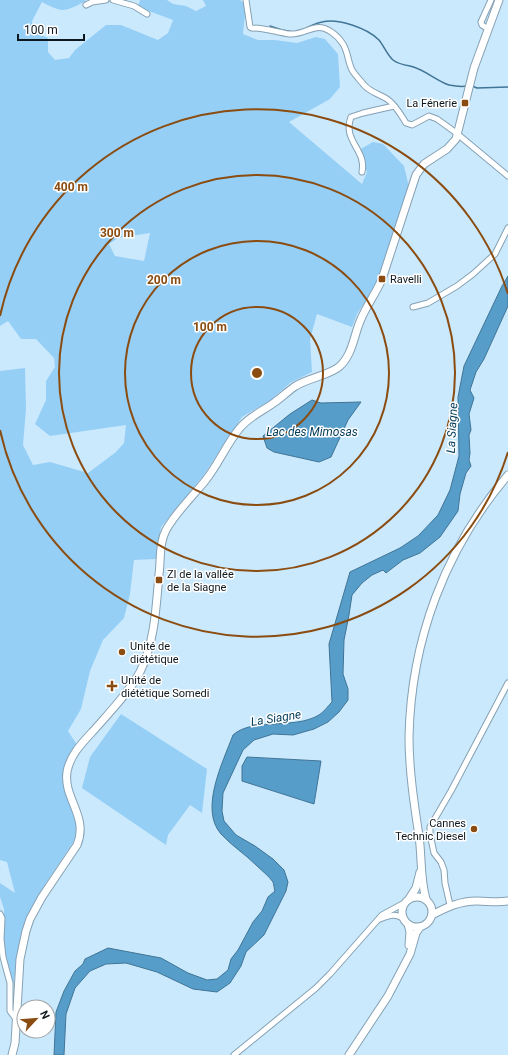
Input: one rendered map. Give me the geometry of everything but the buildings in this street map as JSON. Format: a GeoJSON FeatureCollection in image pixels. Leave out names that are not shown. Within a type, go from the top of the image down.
{"type":"FeatureCollection","features":[{"type":"Feature","properties":{"kind":"main road"},"geometry":{"type":"LineString","coordinates":[[17,999],[20,959],[30,919],[42,897],[80,839],[79,819],[70,794],[67,780],[70,764],[82,744],[135,680],[144,661],[154,628],[161,552],[167,529],[178,513],[209,476],[239,429],[248,420],[294,387],[308,379],[330,372],[340,366],[349,354],[354,335],[361,318],[377,292],[382,279],[416,175],[424,164],[452,144],[458,134],[474,68],[499,0]]}},
{"type":"Feature","properties":{"kind":"main road"},"geometry":{"type":"LineString","coordinates":[[432,915],[423,889],[421,860],[411,781],[409,738],[412,690],[420,647],[432,605],[456,550],[476,517],[508,475]]}},
{"type":"Feature","properties":{"kind":"main road"},"geometry":{"type":"LineString","coordinates":[[404,965],[410,932],[402,912],[407,901],[416,888],[421,860]]}},
{"type":"Feature","properties":{"kind":"main road"},"geometry":{"type":"LineString","coordinates":[[407,901],[418,897],[438,906],[470,902],[508,901]]}},
{"type":"Feature","properties":{"kind":"main road"},"geometry":{"type":"LineString","coordinates":[[349,1055],[388,996],[410,954],[416,934],[420,927],[428,922],[432,915],[450,905]]}},
{"type":"Feature","properties":{"kind":"main road"},"geometry":{"type":"LineString","coordinates":[[407,922],[416,927],[420,927]]}},
{"type":"Feature","properties":{"kind":"main road"},"geometry":{"type":"LineString","coordinates":[[12,1055],[16,1019]]}},
{"type":"Feature","properties":{"kind":"street"},"geometry":{"type":"LineString","coordinates":[[86,5],[92,1],[106,0]]}},
{"type":"Feature","properties":{"kind":"street"},"geometry":{"type":"LineString","coordinates":[[113,0],[134,6],[147,14]]}},
{"type":"Feature","properties":{"kind":"street"},"geometry":{"type":"LineString","coordinates":[[246,0],[250,27],[252,28],[271,29],[288,34],[301,33],[321,27],[333,33],[343,44],[352,69],[363,84],[368,89],[388,100],[406,123],[412,125],[429,116],[433,117],[458,134],[508,176]]}},
{"type":"Feature","properties":{"kind":"street"},"geometry":{"type":"LineString","coordinates":[[488,29],[482,25],[481,22],[491,0]]}},
{"type":"Feature","properties":{"kind":"street"},"geometry":{"type":"LineString","coordinates":[[362,172],[364,166],[356,145],[348,132],[351,117],[394,106]]}},
{"type":"Feature","properties":{"kind":"street"},"geometry":{"type":"LineString","coordinates":[[413,307],[428,303],[457,286],[473,274],[495,254],[508,228]]}},
{"type":"Feature","properties":{"kind":"street"},"geometry":{"type":"LineString","coordinates":[[450,905],[445,883],[444,870],[442,864],[434,853],[430,827],[451,791],[508,682]]}},
{"type":"Feature","properties":{"kind":"street"},"geometry":{"type":"LineString","coordinates":[[234,1055],[316,988],[382,914],[407,901]]}},
{"type":"Feature","properties":{"kind":"street"},"geometry":{"type":"LineString","coordinates":[[0,914],[2,918],[1,939],[3,957],[10,983],[10,1011],[16,1019]]}},
{"type":"Feature","properties":{"kind":"street"},"geometry":{"type":"LineString","coordinates":[[379,919],[396,914],[407,922]]}},
{"type":"Feature","properties":{"kind":"shaded area"},"geometry":{"type":"Polygon","coordinates":[[[0,0],[86,0],[72,8],[63,10],[42,2],[32,21],[34,32],[48,38],[48,52],[55,60],[69,58],[75,50],[106,25],[121,25],[158,40],[168,33],[173,20],[138,7],[140,0],[167,0],[173,4],[186,6],[196,11],[206,6],[203,0],[240,0],[246,5],[243,34],[258,40],[275,40],[297,43],[316,37],[325,39],[338,54],[340,87],[330,99],[289,122],[362,184],[367,172],[359,150],[373,142],[383,144],[404,166],[409,187],[376,285],[357,314],[352,327],[317,314],[310,339],[312,372],[290,383],[271,400],[242,417],[203,476],[161,527],[156,559],[134,560],[130,594],[124,618],[103,640],[90,671],[81,709],[68,731],[77,745],[64,767],[65,793],[76,819],[76,838],[44,886],[25,920],[13,986],[7,964],[4,943],[4,909],[0,897],[0,883],[15,893],[7,862],[0,860],[0,371],[25,368],[26,409],[23,445],[33,465],[50,462],[88,473],[116,452],[124,443],[126,425],[50,436],[35,424],[46,400],[46,381],[55,367],[54,358],[36,339],[21,339],[8,321],[0,326],[0,0]],[[150,233],[118,238],[109,244],[115,256],[144,261],[150,233]]]}},
{"type":"Feature","properties":{"kind":"shaded area"},"geometry":{"type":"Polygon","coordinates":[[[121,714],[207,769],[202,813],[190,805],[168,835],[166,845],[82,788],[90,757],[121,714]]]}},
{"type":"Feature","properties":{"kind":"water"},"geometry":{"type":"Polygon","coordinates":[[[508,276],[508,306],[484,359],[476,372],[470,390],[474,398],[469,414],[471,430],[469,435],[469,460],[471,466],[466,473],[460,494],[458,511],[440,537],[420,553],[403,560],[386,573],[383,570],[372,575],[362,583],[352,595],[344,640],[343,674],[348,689],[348,700],[339,712],[328,722],[314,729],[293,735],[273,734],[254,740],[243,750],[223,793],[222,811],[224,821],[236,835],[273,859],[284,870],[288,882],[286,891],[264,935],[246,952],[241,966],[230,983],[217,992],[193,989],[157,972],[126,963],[106,964],[90,971],[75,988],[66,1014],[64,1055],[54,1055],[55,1039],[56,1039],[56,1012],[64,991],[75,971],[83,964],[85,959],[108,948],[161,958],[188,973],[207,980],[217,979],[228,970],[231,959],[238,950],[253,922],[262,911],[268,897],[275,891],[273,882],[221,834],[215,824],[212,812],[212,799],[224,758],[233,735],[241,730],[251,726],[298,722],[309,719],[321,714],[332,702],[329,644],[350,572],[400,548],[418,536],[438,515],[450,490],[459,456],[458,397],[464,366],[508,276]]]}},
{"type":"Feature","properties":{"kind":"water","name":"Lac des Mimosas"},"geometry":{"type":"Polygon","coordinates":[[[312,400],[321,403],[361,402],[348,420],[331,457],[319,462],[274,452],[267,448],[263,436],[290,414],[312,400]]]}},
{"type":"Feature","properties":{"kind":"water"},"geometry":{"type":"Polygon","coordinates":[[[247,757],[321,761],[314,804],[242,781],[242,766],[247,757]]]}},
{"type":"Feature","properties":{"kind":"waterway"},"geometry":{"type":"LineString","coordinates":[[305,29],[318,23],[329,21],[352,25],[360,28],[379,40],[393,60],[401,64],[415,67],[449,85],[467,86]]}},
{"type":"Feature","properties":{"kind":"waterway"},"geometry":{"type":"LineString","coordinates":[[270,26],[294,32]]}},
{"type":"Feature","properties":{"kind":"waterway"},"geometry":{"type":"LineString","coordinates":[[472,86],[477,88],[508,87]]}},
{"type":"Feature","properties":{"kind":"place","name":"La Fénerie"},"geometry":{"type":"Point","coordinates":[465,103]}},
{"type":"Feature","properties":{"kind":"place","name":"Ravelli"},"geometry":{"type":"Point","coordinates":[382,279]}},
{"type":"Feature","properties":{"kind":"place","name":"ZI de la vallée de la Siagne"},"geometry":{"type":"Point","coordinates":[159,580]}},
{"type":"Feature","properties":{"kind":"place","name":"Unité de diététique"},"geometry":{"type":"Point","coordinates":[122,652]}},
{"type":"Feature","properties":{"kind":"place","name":"Unité de diététique Somedi"},"geometry":{"type":"Point","coordinates":[112,686]}},
{"type":"Feature","properties":{"kind":"place","name":"Cannes Technic Diesel"},"geometry":{"type":"Point","coordinates":[474,829]}},
{"type":"Feature","properties":{"kind":"water label","name":"La Siagne"},"geometry":{"type":"Point","coordinates":[452,428]}},
{"type":"Feature","properties":{"kind":"water label","name":"La Siagne"},"geometry":{"type":"Point","coordinates":[276,718]}}]}
